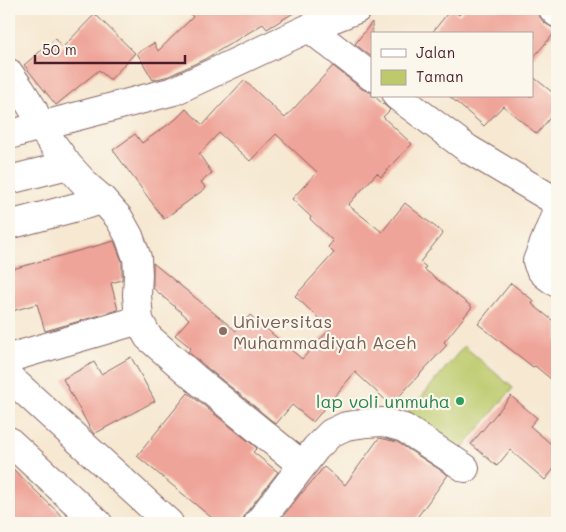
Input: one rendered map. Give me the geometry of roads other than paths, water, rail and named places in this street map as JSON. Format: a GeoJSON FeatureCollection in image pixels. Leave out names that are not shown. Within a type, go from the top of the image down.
{"type":"FeatureCollection","features":[{"type":"Feature","properties":{"kind":"street"},"geometry":{"type":"LineString","coordinates":[[9,136],[174,91],[309,28],[357,9]]}},
{"type":"Feature","properties":{"kind":"street"},"geometry":{"type":"LineString","coordinates":[[553,9],[557,13]]}},
{"type":"Feature","properties":{"kind":"street"},"geometry":{"type":"LineString","coordinates":[[309,28],[371,76]]}},
{"type":"Feature","properties":{"kind":"street"},"geometry":{"type":"LineString","coordinates":[[9,74],[33,110],[40,126],[68,165],[102,200],[122,224],[129,236],[137,258],[139,320],[148,337],[302,464]]}},
{"type":"Feature","properties":{"kind":"street"},"geometry":{"type":"LineString","coordinates":[[400,98],[468,149],[552,199],[556,208],[555,216],[537,261],[538,267],[557,283]]}},
{"type":"Feature","properties":{"kind":"street"},"geometry":{"type":"LineString","coordinates":[[9,180],[68,165]]}},
{"type":"Feature","properties":{"kind":"street"},"geometry":{"type":"LineString","coordinates":[[9,225],[102,200]]}},
{"type":"Feature","properties":{"kind":"street"},"geometry":{"type":"LineString","coordinates":[[9,358],[139,320]]}},
{"type":"Feature","properties":{"kind":"street"},"geometry":{"type":"LineString","coordinates":[[9,377],[169,523]]}},
{"type":"Feature","properties":{"kind":"street"},"geometry":{"type":"LineString","coordinates":[[258,523],[316,448],[331,434],[346,426],[383,422],[404,428],[465,468]]}},
{"type":"Feature","properties":{"kind":"street"},"geometry":{"type":"LineString","coordinates":[[9,441],[98,523]]}},
{"type":"Feature","properties":{"kind":"place","name":"Universitas Muhammadiyah Aceh"},"geometry":{"type":"Point","coordinates":[223,331]}},
{"type":"Feature","properties":{"kind":"place","name":"lap voli unmuha"},"geometry":{"type":"Point","coordinates":[460,401]}}]}
